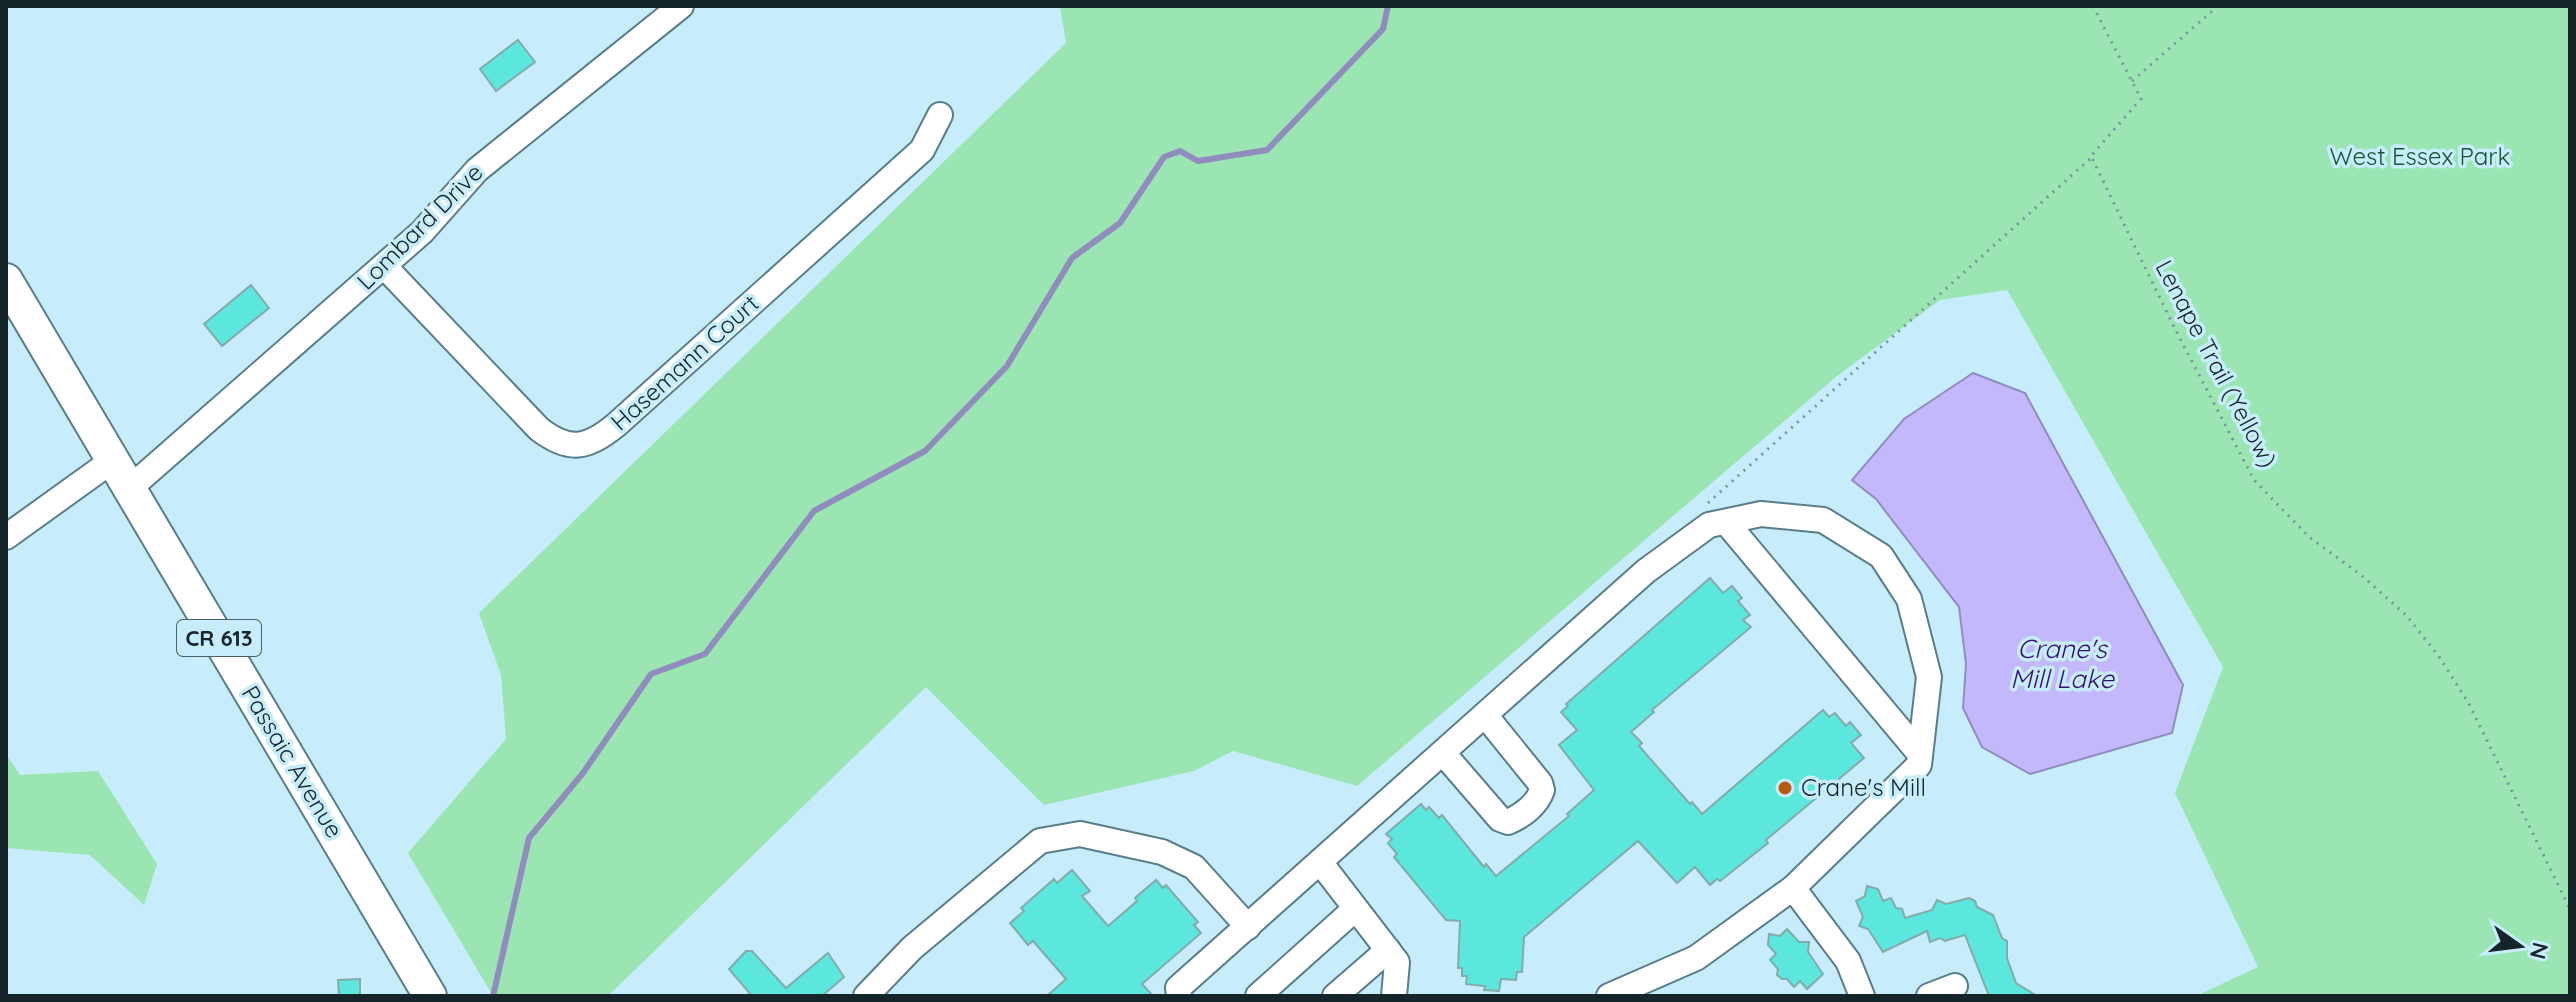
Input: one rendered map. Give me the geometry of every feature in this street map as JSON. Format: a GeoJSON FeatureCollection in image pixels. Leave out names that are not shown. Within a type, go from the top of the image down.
{"type":"FeatureCollection","features":[{"type":"Feature","properties":{"kind":"main road","name":"Passaic Avenue"},"geometry":{"type":"LineString","coordinates":[[6,280],[430,996]]}},
{"type":"Feature","properties":{"kind":"street","name":"Lombard Drive"},"geometry":{"type":"LineString","coordinates":[[130,488],[422,232],[477,170],[681,6]]}},
{"type":"Feature","properties":{"kind":"street","name":"Hasemann Court"},"geometry":{"type":"LineString","coordinates":[[384,266],[539,429],[565,445],[589,443],[616,425],[922,150],[940,115]]}},
{"type":"Feature","properties":{"kind":"street"},"geometry":{"type":"LineString","coordinates":[[6,537],[113,460]]}},
{"type":"Feature","properties":{"kind":"street"},"geometry":{"type":"LineString","coordinates":[[1179,992],[1646,571],[1718,524],[1761,514],[1823,520],[1881,556],[1909,599],[1929,677],[1919,765],[1793,888],[1696,958],[1609,996]]}},
{"type":"Feature","properties":{"kind":"street"},"geometry":{"type":"LineString","coordinates":[[1718,524],[1920,754]]}},
{"type":"Feature","properties":{"kind":"street"},"geometry":{"type":"LineString","coordinates":[[1443,753],[1500,819],[1508,822],[1517,818],[1539,800],[1542,790],[1540,783],[1485,715]]}},
{"type":"Feature","properties":{"kind":"street"},"geometry":{"type":"LineString","coordinates":[[866,996],[912,948],[1040,841],[1080,834],[1162,852],[1194,867],[1248,927]]}},
{"type":"Feature","properties":{"kind":"street"},"geometry":{"type":"LineString","coordinates":[[1320,862],[1397,962],[1394,996]]}},
{"type":"Feature","properties":{"kind":"street"},"geometry":{"type":"LineString","coordinates":[[1793,888],[1848,961],[1862,996]]}},
{"type":"Feature","properties":{"kind":"street"},"geometry":{"type":"LineString","coordinates":[[1258,996],[1355,909]]}},
{"type":"Feature","properties":{"kind":"street"},"geometry":{"type":"LineString","coordinates":[[1335,996],[1388,950]]}},
{"type":"Feature","properties":{"kind":"street"},"geometry":{"type":"LineString","coordinates":[[1929,996],[1955,986]]}},
{"type":"Feature","properties":{"kind":"path"},"geometry":{"type":"LineString","coordinates":[[1718,524],[1702,508],[2092,157],[2141,99],[2093,6]]}},
{"type":"Feature","properties":{"kind":"path"},"geometry":{"type":"LineString","coordinates":[[2132,81],[2218,6]]}},
{"type":"Feature","properties":{"kind":"path","name":"Lenape Trail (Yellow)"},"geometry":{"type":"LineString","coordinates":[[2092,157],[2173,325],[2254,480],[2309,537],[2361,575],[2407,616],[2440,658],[2469,704],[2570,909]]}},
{"type":"Feature","properties":{"kind":"green space","name":"West Essex Park"},"geometry":{"type":"Polygon","coordinates":[[[1060,6],[2570,6],[2570,996],[2196,996],[2258,967],[2175,793],[2223,667],[2007,290],[1940,300],[1837,376],[1357,786],[1233,751],[1194,771],[1044,805],[926,687],[608,996],[493,996],[408,853],[506,739],[501,675],[479,613],[1066,43],[1060,6]]]}},
{"type":"Feature","properties":{"kind":"green space"},"geometry":{"type":"Polygon","coordinates":[[[6,754],[20,775],[98,771],[157,864],[144,905],[90,855],[6,848],[6,754]]]}},
{"type":"Feature","properties":{"kind":"water","name":"Crane's Mill Lake"},"geometry":{"type":"Polygon","coordinates":[[[1973,373],[2025,393],[2183,685],[2172,733],[2030,774],[1982,747],[1963,708],[1966,664],[1959,607],[1876,499],[1852,480],[1904,419],[1973,373]]]}},
{"type":"Feature","properties":{"kind":"building"},"geometry":{"type":"Polygon","coordinates":[[[518,40],[535,62],[496,91],[480,69],[518,40]]]}},
{"type":"Feature","properties":{"kind":"building"},"geometry":{"type":"Polygon","coordinates":[[[251,285],[269,308],[222,346],[204,324],[251,285]]]}},
{"type":"Feature","properties":{"kind":"building","name":"Crane's Mill"},"geometry":{"type":"Polygon","coordinates":[[[1710,578],[1723,593],[1732,586],[1742,598],[1738,601],[1750,615],[1743,620],[1751,627],[1652,710],[1654,712],[1631,732],[1642,743],[1639,746],[1702,814],[1823,710],[1829,717],[1835,713],[1846,726],[1850,722],[1861,735],[1851,743],[1864,758],[1766,840],[1768,843],[1720,881],[1717,879],[1710,885],[1695,867],[1677,883],[1638,841],[1524,937],[1522,972],[1517,972],[1516,980],[1501,979],[1499,991],[1466,984],[1467,976],[1462,976],[1462,968],[1458,968],[1460,921],[1446,920],[1394,857],[1397,854],[1388,843],[1392,839],[1386,834],[1421,804],[1426,810],[1429,807],[1439,818],[1442,815],[1484,867],[1486,864],[1496,876],[1569,816],[1567,814],[1594,790],[1559,745],[1577,730],[1561,712],[1568,706],[1566,704],[1710,578]]]}},
{"type":"Feature","properties":{"kind":"building"},"geometry":{"type":"Polygon","coordinates":[[[1072,870],[1090,891],[1082,896],[1108,926],[1156,880],[1163,888],[1166,885],[1198,922],[1194,925],[1201,933],[1142,984],[1153,996],[1047,996],[1066,979],[1033,941],[1028,945],[1010,923],[1024,911],[1021,908],[1054,879],[1057,883],[1072,870]]]}},
{"type":"Feature","properties":{"kind":"building"},"geometry":{"type":"Polygon","coordinates":[[[1867,886],[1878,889],[1883,901],[1891,898],[1896,908],[1902,909],[1905,918],[1932,910],[1937,900],[1946,904],[1969,898],[1975,901],[1977,907],[1993,915],[2002,938],[2007,941],[2007,958],[2016,983],[2037,996],[1989,996],[1965,935],[1930,942],[1927,931],[1883,952],[1868,929],[1859,926],[1863,917],[1856,901],[1865,896],[1867,886]]]}},
{"type":"Feature","properties":{"kind":"building"},"geometry":{"type":"Polygon","coordinates":[[[1787,929],[1799,942],[1809,942],[1808,952],[1823,974],[1807,989],[1800,981],[1794,987],[1787,979],[1782,979],[1770,960],[1776,954],[1768,945],[1769,934],[1780,936],[1787,929]]]}},
{"type":"Feature","properties":{"kind":"building"},"geometry":{"type":"Polygon","coordinates":[[[746,951],[752,951],[786,988],[828,953],[844,977],[822,996],[752,996],[729,969],[746,951]]]}},
{"type":"Feature","properties":{"kind":"building"},"geometry":{"type":"Polygon","coordinates":[[[360,979],[360,996],[339,996],[338,980],[360,979]]]}},
{"type":"Feature","properties":{"kind":"waterway"},"geometry":{"type":"LineString","coordinates":[[493,996],[529,838],[583,773],[651,674],[705,654],[814,511],[925,451],[1007,366],[1072,258],[1120,223],[1164,157],[1180,151],[1198,161],[1267,150],[1383,29],[1388,6]]}},
{"type":"Feature","properties":{"kind":"place","name":"Crane's Mill"},"geometry":{"type":"Point","coordinates":[1785,788]}}]}
